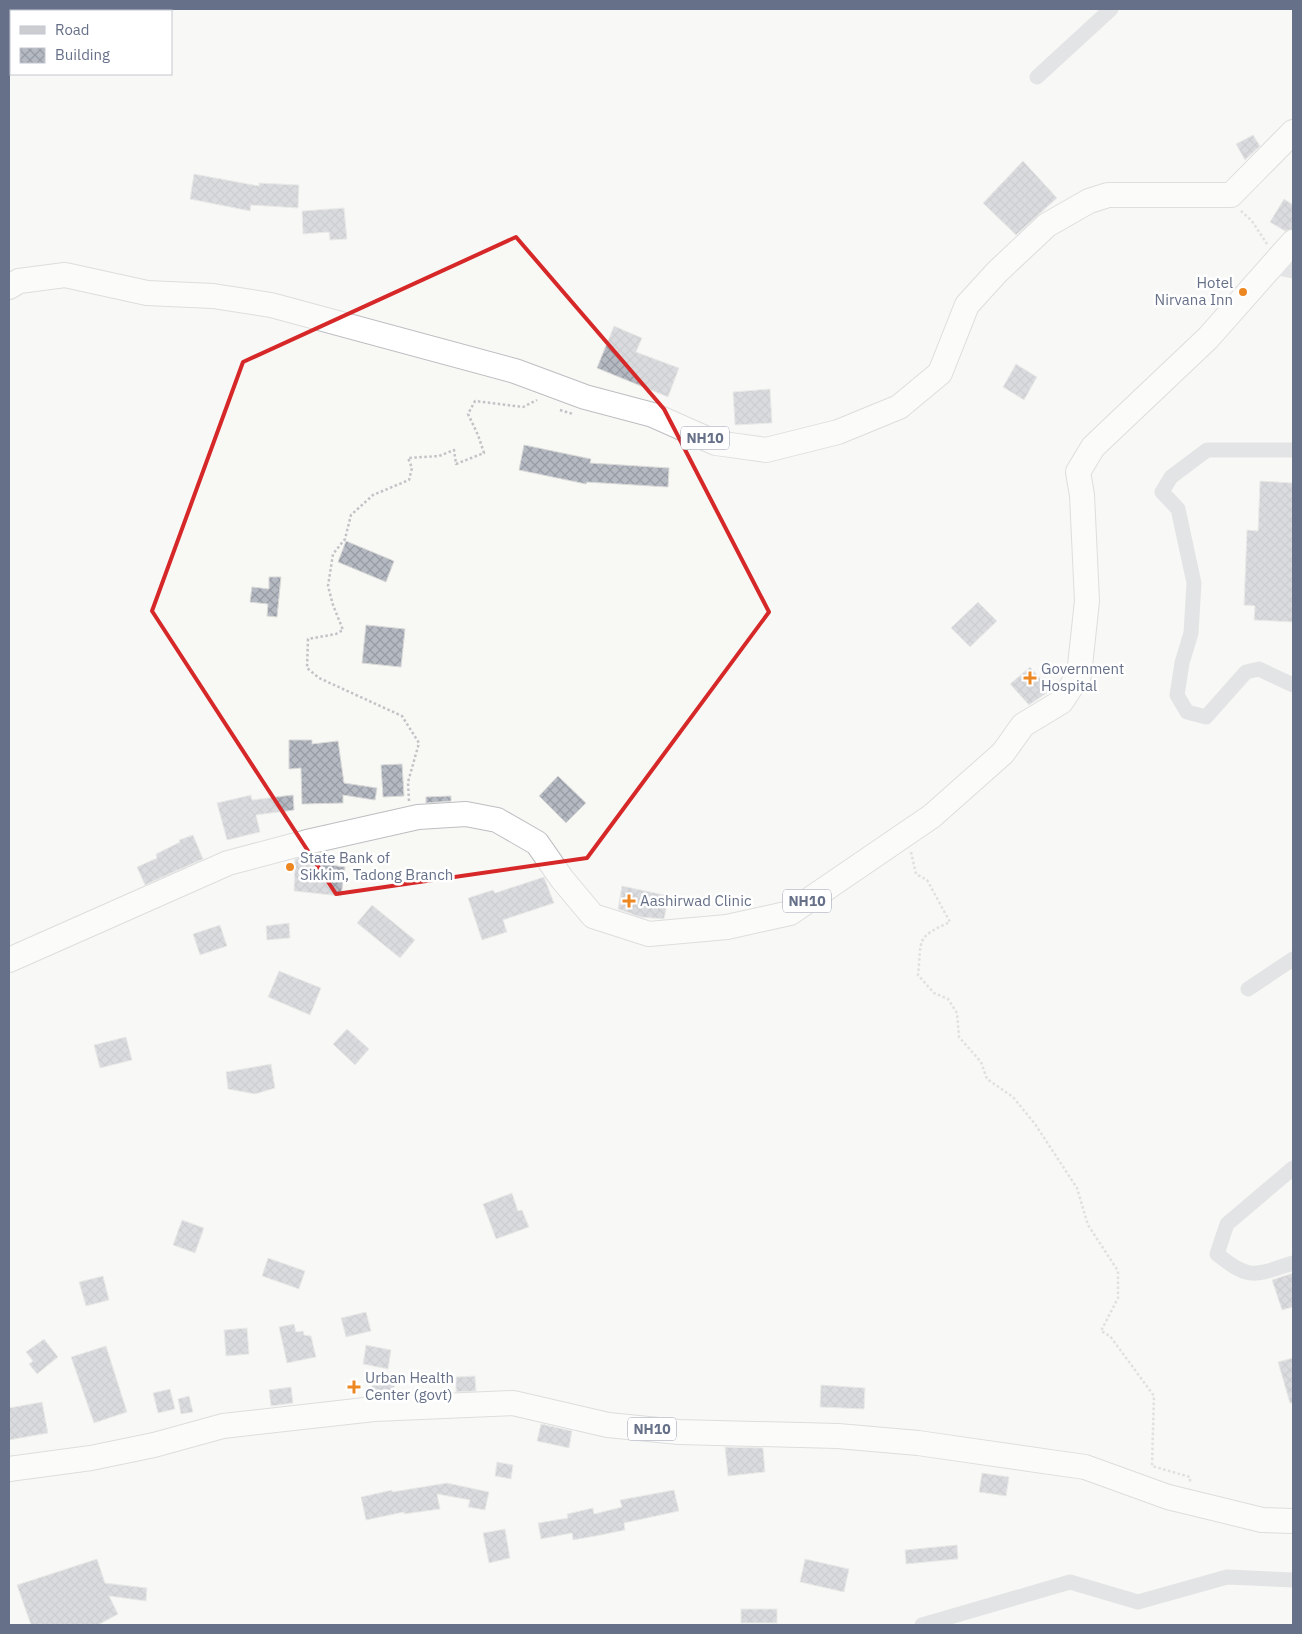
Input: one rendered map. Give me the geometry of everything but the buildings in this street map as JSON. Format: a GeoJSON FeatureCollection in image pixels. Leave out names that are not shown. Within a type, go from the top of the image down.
{"type":"FeatureCollection","features":[{"type":"Feature","properties":{"kind":"highway"},"geometry":{"type":"LineString","coordinates":[[1231,195],[1293,132]]}},
{"type":"Feature","properties":{"kind":"highway","name":"NH10"},"geometry":{"type":"LineString","coordinates":[[9,287],[19,281],[65,275],[147,293],[213,296],[271,305],[515,371],[585,397],[653,415],[716,443],[766,450],[838,432],[899,408],[940,374],[967,305],[997,272],[1047,225],[1089,201],[1108,195],[1231,195]]}},
{"type":"Feature","properties":{"kind":"highway","name":"NH10"},"geometry":{"type":"LineString","coordinates":[[9,960],[228,863],[307,842],[418,818],[466,814],[497,820],[537,843],[562,879],[593,916],[649,934],[727,927],[790,913],[891,844],[946,803],[1003,752],[1023,726],[1060,702],[1079,675],[1087,601],[1082,495],[1078,472],[1093,447],[1281,266],[1293,242]]}},
{"type":"Feature","properties":{"kind":"highway","name":"NH10"},"geometry":{"type":"LineString","coordinates":[[9,1469],[91,1458],[154,1445],[223,1426],[374,1409],[513,1403],[608,1425],[679,1432],[838,1436],[918,1443],[1085,1467],[1168,1497],[1262,1520],[1293,1521]]}},
{"type":"Feature","properties":{"kind":"street"},"geometry":{"type":"LineString","coordinates":[[1037,77],[1111,9]]}},
{"type":"Feature","properties":{"kind":"street"},"geometry":{"type":"LineString","coordinates":[[1293,450],[1207,450],[1171,477],[1162,492],[1178,509],[1194,583],[1191,633],[1182,663],[1177,695],[1187,712],[1206,717],[1246,672],[1259,669],[1293,685]]}},
{"type":"Feature","properties":{"kind":"street"},"geometry":{"type":"LineString","coordinates":[[1248,989],[1293,959]]}},
{"type":"Feature","properties":{"kind":"street"},"geometry":{"type":"LineString","coordinates":[[1293,1168],[1226,1224],[1217,1254],[1235,1269],[1256,1274],[1293,1263]]}},
{"type":"Feature","properties":{"kind":"street"},"geometry":{"type":"LineString","coordinates":[[922,1625],[1070,1582],[1138,1602],[1227,1577],[1293,1580]]}},
{"type":"Feature","properties":{"kind":"path"},"geometry":{"type":"LineString","coordinates":[[1231,195],[1252,221],[1281,266]]}},
{"type":"Feature","properties":{"kind":"path"},"geometry":{"type":"LineString","coordinates":[[418,818],[409,802],[408,782],[419,743],[402,716],[319,678],[307,668],[310,656],[308,639],[336,634],[343,630],[332,605],[328,586],[333,554],[345,539],[352,515],[372,495],[409,480],[412,468],[408,458],[439,456],[454,450],[456,464],[484,453],[478,434],[468,414],[475,401],[523,407],[538,400]]}},
{"type":"Feature","properties":{"kind":"path"},"geometry":{"type":"LineString","coordinates":[[554,407],[570,415],[578,414]]}},
{"type":"Feature","properties":{"kind":"path"},"geometry":{"type":"LineString","coordinates":[[891,844],[911,850],[916,874],[928,880],[950,922],[926,933],[922,940],[918,975],[934,993],[948,999],[957,1013],[959,1037],[981,1062],[987,1080],[1013,1097],[1035,1124],[1077,1188],[1088,1225],[1118,1271],[1118,1298],[1101,1331],[1110,1336],[1154,1396],[1152,1466],[1190,1477],[1191,1502]]}},
{"type":"Feature","properties":{"kind":"highlighted area"},"geometry":{"type":"Polygon","coordinates":[[[516,237],[664,409],[769,612],[587,858],[336,894],[152,611],[243,362],[516,237]]]}},
{"type":"Feature","properties":{"kind":"place","name":"Hotel Nirvana Inn"},"geometry":{"type":"Point","coordinates":[1243,292]}},
{"type":"Feature","properties":{"kind":"place","name":"Government Hospital"},"geometry":{"type":"Point","coordinates":[1030,678]}},
{"type":"Feature","properties":{"kind":"place","name":"State Bank of Sikkim, Tadong Branch"},"geometry":{"type":"Point","coordinates":[290,867]}},
{"type":"Feature","properties":{"kind":"place","name":"Aashirwad Clinic"},"geometry":{"type":"Point","coordinates":[629,901]}},
{"type":"Feature","properties":{"kind":"place","name":"Urban Health Center (govt)"},"geometry":{"type":"Point","coordinates":[354,1387]}}]}
